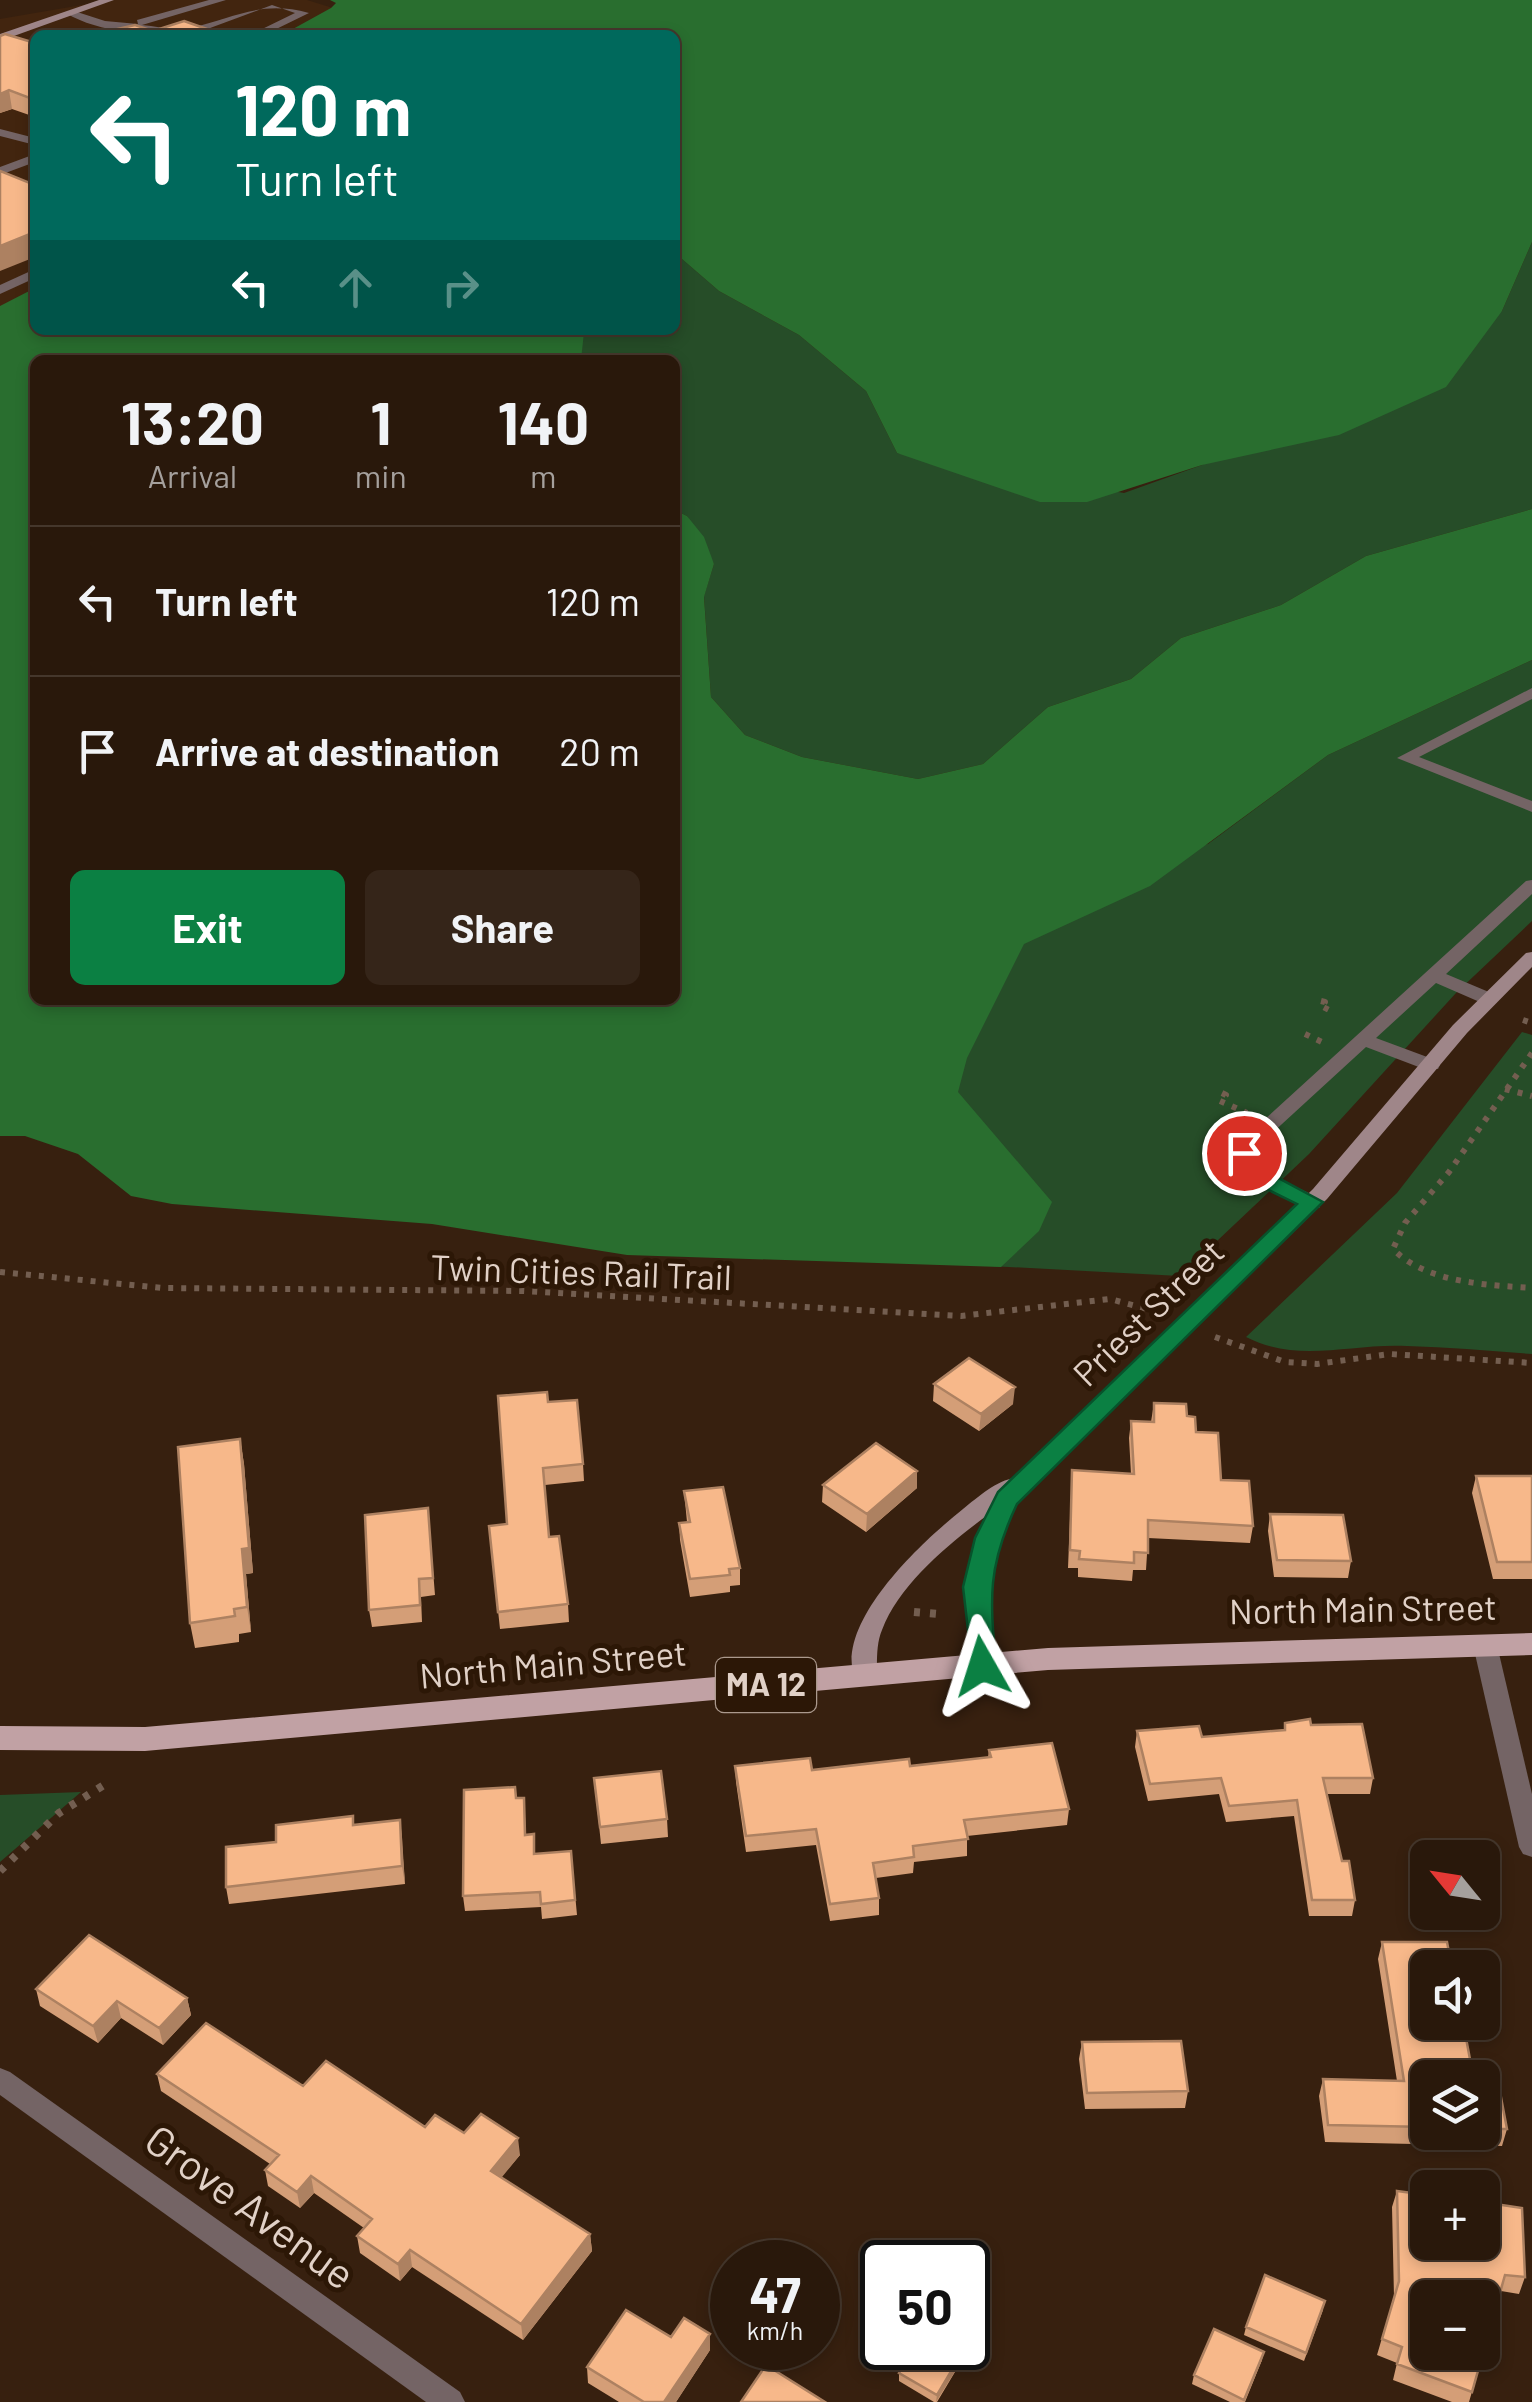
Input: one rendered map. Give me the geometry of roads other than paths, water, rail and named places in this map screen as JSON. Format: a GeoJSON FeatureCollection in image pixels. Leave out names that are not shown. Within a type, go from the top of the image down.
{"type":"FeatureCollection","features":[{"type":"Feature","properties":{"kind":"main road"},"geometry":{"type":"LineString","coordinates":[[0,38],[109,0]]}},
{"type":"Feature","properties":{"kind":"main road","name":"Priest Street"},"geometry":{"type":"LineString","coordinates":[[982,1666],[977,1615],[980,1564],[998,1516],[1023,1478],[1190,1326],[1312,1202],[1489,999],[1532,957]]}},
{"type":"Feature","properties":{"kind":"main road"},"geometry":{"type":"LineString","coordinates":[[865,1676],[871,1628],[896,1590],[965,1520],[1023,1478]]}},
{"type":"Feature","properties":{"kind":"main road","name":"North Main Street"},"geometry":{"type":"LineString","coordinates":[[0,1738],[145,1739],[1138,1654],[1532,1644]]}},
{"type":"Feature","properties":{"kind":"street"},"geometry":{"type":"LineString","coordinates":[[111,30],[221,0]]}},
{"type":"Feature","properties":{"kind":"street"},"geometry":{"type":"LineString","coordinates":[[196,30],[270,1],[304,14],[267,30]]}},
{"type":"Feature","properties":{"kind":"street"},"geometry":{"type":"LineString","coordinates":[[71,13],[127,26],[180,30]]}},
{"type":"Feature","properties":{"kind":"street"},"geometry":{"type":"LineString","coordinates":[[0,132],[30,141]]}},
{"type":"Feature","properties":{"kind":"street"},"geometry":{"type":"LineString","coordinates":[[0,171],[30,160]]}},
{"type":"Feature","properties":{"kind":"street"},"geometry":{"type":"LineString","coordinates":[[0,180],[18,186]]}},
{"type":"Feature","properties":{"kind":"street"},"geometry":{"type":"LineString","coordinates":[[0,290],[30,275]]}},
{"type":"Feature","properties":{"kind":"street"},"geometry":{"type":"LineString","coordinates":[[1532,693],[1405,758],[1532,807]]}},
{"type":"Feature","properties":{"kind":"street"},"geometry":{"type":"LineString","coordinates":[[1312,1202],[1248,1171],[1244,1153],[1433,976],[1523,905],[1532,885]]}},
{"type":"Feature","properties":{"kind":"street"},"geometry":{"type":"LineString","coordinates":[[1433,976],[1489,999]]}},
{"type":"Feature","properties":{"kind":"street"},"geometry":{"type":"LineString","coordinates":[[1364,1040],[1431,1065]]}},
{"type":"Feature","properties":{"kind":"street"},"geometry":{"type":"LineString","coordinates":[[1485,1645],[1521,1756],[1532,1847]]}},
{"type":"Feature","properties":{"kind":"street","name":"Grove Avenue"},"geometry":{"type":"LineString","coordinates":[[0,2080],[450,2402]]}}]}
